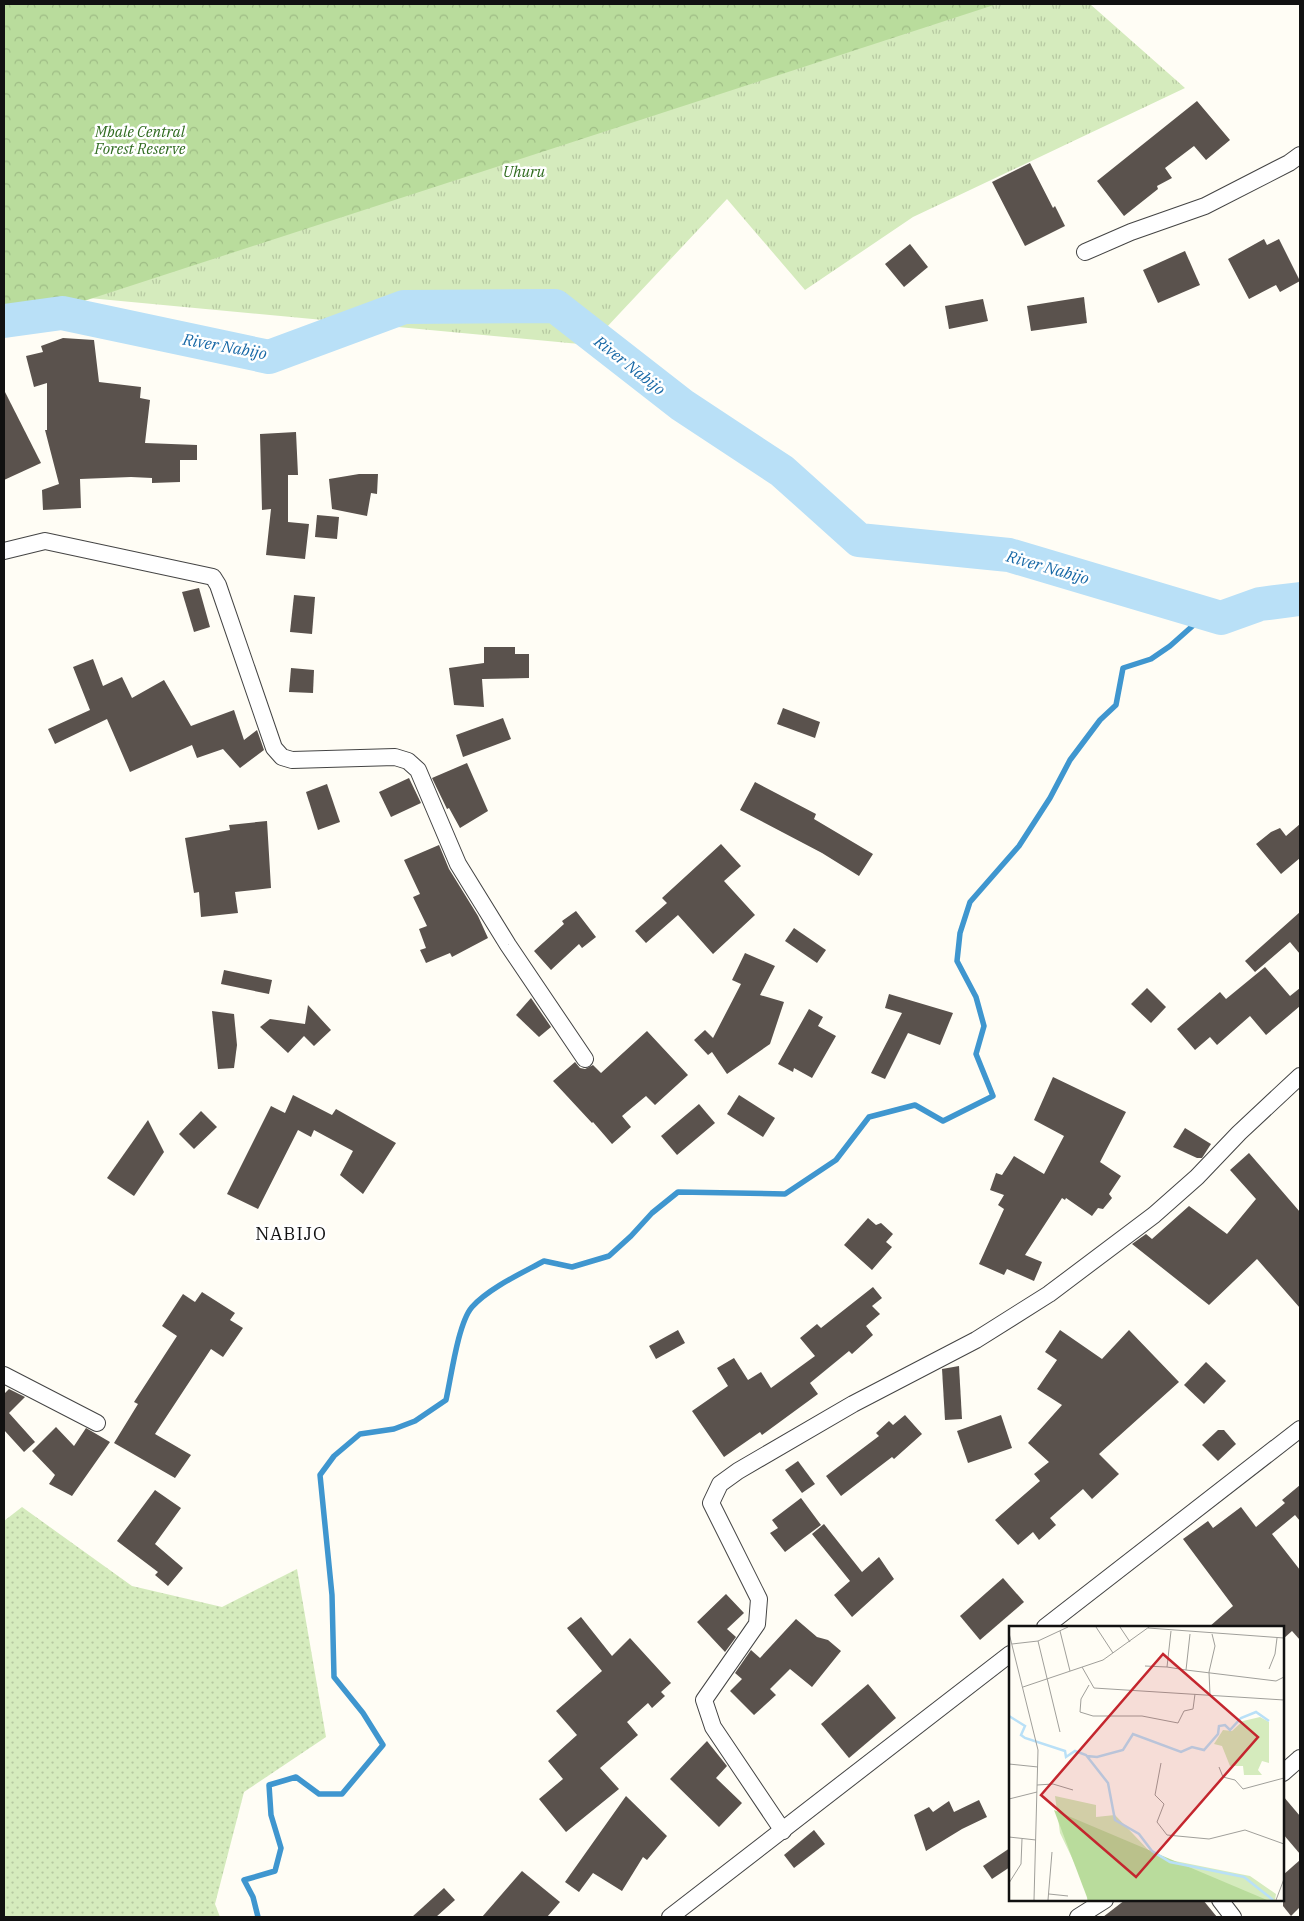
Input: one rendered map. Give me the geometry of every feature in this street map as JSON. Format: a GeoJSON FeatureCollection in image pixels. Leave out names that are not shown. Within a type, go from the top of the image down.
{"type":"FeatureCollection","features":[{"type":"Feature","properties":{"kind":"street"},"geometry":{"type":"LineString","coordinates":[[1086,252],[1130,232],[1205,206],[1289,163],[1300,155]]}},
{"type":"Feature","properties":{"kind":"street"},"geometry":{"type":"LineString","coordinates":[[4,552],[45,541],[213,577],[218,585],[274,748],[282,757],[292,760],[395,757],[408,761],[418,770],[458,864],[508,945],[585,1059]]}},
{"type":"Feature","properties":{"kind":"street"},"geometry":{"type":"LineString","coordinates":[[783,1831],[713,1727],[704,1700],[757,1624],[759,1599],[711,1503],[720,1484],[738,1471],[853,1404],[976,1340],[1049,1294],[1175,1196],[1300,1076]]}},
{"type":"Feature","properties":{"kind":"street"},"geometry":{"type":"LineString","coordinates":[[4,1375],[97,1422]]}},
{"type":"Feature","properties":{"kind":"street"},"geometry":{"type":"LineString","coordinates":[[1046,1626],[1300,1429]]}},
{"type":"Feature","properties":{"kind":"street"},"geometry":{"type":"LineString","coordinates":[[670,1917],[1009,1655]]}},
{"type":"Feature","properties":{"kind":"street"},"geometry":{"type":"LineString","coordinates":[[1284,1772],[1300,1758]]}},
{"type":"Feature","properties":{"kind":"street"},"geometry":{"type":"LineString","coordinates":[[1078,1917],[1103,1901]]}},
{"type":"Feature","properties":{"kind":"street"},"geometry":{"type":"LineString","coordinates":[[1221,1901],[1232,1917]]}},
{"type":"Feature","properties":{"kind":"green space","name":"Uhuru"},"geometry":{"type":"Polygon","coordinates":[[[4,4],[1090,4],[1185,88],[913,217],[805,290],[727,199],[590,345],[4,290],[4,4]]]}},
{"type":"Feature","properties":{"kind":"green space","name":"Mbale Central Forest Reserve"},"geometry":{"type":"Polygon","coordinates":[[[4,4],[997,4],[4,327],[4,4]]]}},
{"type":"Feature","properties":{"kind":"green space"},"geometry":{"type":"Polygon","coordinates":[[[22,1507],[132,1586],[222,1607],[297,1569],[326,1737],[244,1792],[215,1904],[220,1917],[4,1917],[4,1521],[22,1507]]]}},
{"type":"Feature","properties":{"kind":"building"},"geometry":{"type":"Polygon","coordinates":[[[1197,101],[1230,140],[1206,160],[1194,146],[1165,168],[1172,178],[1157,186],[1158,189],[1124,216],[1097,181],[1197,101]]]}},
{"type":"Feature","properties":{"kind":"building"},"geometry":{"type":"Polygon","coordinates":[[[1030,163],[1053,208],[1055,206],[1065,226],[1025,246],[992,182],[1030,163]]]}},
{"type":"Feature","properties":{"kind":"building"},"geometry":{"type":"Polygon","coordinates":[[[1264,239],[1267,245],[1279,239],[1300,281],[1280,292],[1276,285],[1249,299],[1228,259],[1264,239]]]}},
{"type":"Feature","properties":{"kind":"building"},"geometry":{"type":"Polygon","coordinates":[[[910,244],[928,267],[904,287],[885,264],[910,244]]]}},
{"type":"Feature","properties":{"kind":"building"},"geometry":{"type":"Polygon","coordinates":[[[1185,251],[1200,285],[1158,303],[1143,270],[1185,251]]]}},
{"type":"Feature","properties":{"kind":"building"},"geometry":{"type":"Polygon","coordinates":[[[1084,297],[1087,323],[1031,331],[1027,306],[1084,297]]]}},
{"type":"Feature","properties":{"kind":"building"},"geometry":{"type":"Polygon","coordinates":[[[983,299],[988,321],[949,329],[945,306],[983,299]]]}},
{"type":"Feature","properties":{"kind":"building"},"geometry":{"type":"Polygon","coordinates":[[[63,338],[94,340],[99,382],[141,387],[140,398],[150,400],[145,443],[197,445],[197,460],[180,460],[180,482],[152,483],[152,478],[131,477],[80,479],[81,508],[43,510],[42,490],[59,484],[45,430],[47,430],[47,383],[34,387],[26,356],[43,352],[41,346],[63,338]]]}},
{"type":"Feature","properties":{"kind":"building"},"geometry":{"type":"Polygon","coordinates":[[[4,390],[41,463],[4,480],[4,390]]]}},
{"type":"Feature","properties":{"kind":"building"},"geometry":{"type":"Polygon","coordinates":[[[296,432],[298,475],[288,475],[288,522],[309,524],[305,559],[266,555],[271,509],[262,510],[260,434],[296,432]]]}},
{"type":"Feature","properties":{"kind":"building"},"geometry":{"type":"Polygon","coordinates":[[[359,474],[378,474],[377,494],[371,493],[367,516],[332,509],[329,479],[359,474]]]}},
{"type":"Feature","properties":{"kind":"building"},"geometry":{"type":"Polygon","coordinates":[[[317,515],[339,517],[337,539],[315,537],[317,515]]]}},
{"type":"Feature","properties":{"kind":"building"},"geometry":{"type":"Polygon","coordinates":[[[199,588],[210,627],[194,632],[182,592],[199,588]]]}},
{"type":"Feature","properties":{"kind":"building"},"geometry":{"type":"Polygon","coordinates":[[[294,595],[315,597],[312,634],[290,632],[294,595]]]}},
{"type":"Feature","properties":{"kind":"building"},"geometry":{"type":"Polygon","coordinates":[[[484,647],[515,647],[515,654],[529,654],[529,678],[482,679],[484,707],[454,705],[449,668],[484,663],[484,647]]]}},
{"type":"Feature","properties":{"kind":"building"},"geometry":{"type":"Polygon","coordinates":[[[93,659],[103,686],[122,677],[132,698],[164,680],[191,726],[234,710],[244,740],[257,730],[264,750],[240,768],[223,749],[197,758],[192,745],[130,772],[107,719],[55,744],[48,729],[90,710],[73,667],[93,659]]]}},
{"type":"Feature","properties":{"kind":"building"},"geometry":{"type":"Polygon","coordinates":[[[291,668],[314,670],[313,693],[289,692],[291,668]]]}},
{"type":"Feature","properties":{"kind":"building"},"geometry":{"type":"Polygon","coordinates":[[[783,708],[820,722],[815,738],[777,724],[783,708]]]}},
{"type":"Feature","properties":{"kind":"building"},"geometry":{"type":"Polygon","coordinates":[[[503,718],[511,739],[463,757],[456,735],[503,718]]]}},
{"type":"Feature","properties":{"kind":"building"},"geometry":{"type":"Polygon","coordinates":[[[467,763],[488,811],[460,828],[449,808],[447,809],[432,778],[467,763]]]}},
{"type":"Feature","properties":{"kind":"building"},"geometry":{"type":"Polygon","coordinates":[[[409,778],[421,803],[391,817],[379,792],[409,778]]]}},
{"type":"Feature","properties":{"kind":"building"},"geometry":{"type":"Polygon","coordinates":[[[755,782],[816,814],[814,819],[873,854],[859,876],[822,853],[740,810],[755,782]]]}},
{"type":"Feature","properties":{"kind":"building"},"geometry":{"type":"Polygon","coordinates":[[[327,784],[340,822],[318,830],[306,792],[327,784]]]}},
{"type":"Feature","properties":{"kind":"building"},"geometry":{"type":"Polygon","coordinates":[[[267,821],[271,888],[235,892],[238,913],[201,917],[199,892],[194,893],[185,838],[230,830],[229,825],[267,821]]]}},
{"type":"Feature","properties":{"kind":"building"},"geometry":{"type":"Polygon","coordinates":[[[1300,824],[1300,858],[1281,874],[1256,844],[1271,832],[1280,828],[1286,836],[1300,824]]]}},
{"type":"Feature","properties":{"kind":"building"},"geometry":{"type":"Polygon","coordinates":[[[721,844],[741,866],[724,881],[755,915],[713,954],[678,915],[646,943],[635,931],[667,903],[662,898],[721,844]]]}},
{"type":"Feature","properties":{"kind":"building"},"geometry":{"type":"Polygon","coordinates":[[[439,845],[449,869],[478,916],[488,938],[452,957],[450,953],[426,963],[420,950],[426,948],[419,929],[427,926],[413,897],[420,894],[404,860],[439,845]]]}},
{"type":"Feature","properties":{"kind":"building"},"geometry":{"type":"Polygon","coordinates":[[[576,911],[596,937],[582,948],[579,944],[551,970],[534,951],[564,924],[562,921],[576,911]]]}},
{"type":"Feature","properties":{"kind":"building"},"geometry":{"type":"Polygon","coordinates":[[[1300,912],[1300,954],[1290,942],[1255,972],[1245,961],[1300,912]]]}},
{"type":"Feature","properties":{"kind":"building"},"geometry":{"type":"Polygon","coordinates":[[[794,928],[826,950],[817,963],[785,941],[794,928]]]}},
{"type":"Feature","properties":{"kind":"building"},"geometry":{"type":"Polygon","coordinates":[[[745,953],[775,966],[760,995],[784,1002],[770,1044],[727,1074],[712,1052],[708,1055],[694,1040],[705,1030],[713,1038],[741,984],[732,980],[745,953]]]}},
{"type":"Feature","properties":{"kind":"building"},"geometry":{"type":"Polygon","coordinates":[[[1265,967],[1290,996],[1300,988],[1300,1006],[1266,1035],[1250,1016],[1217,1045],[1210,1037],[1195,1050],[1177,1029],[1220,992],[1226,999],[1265,967]]]}},
{"type":"Feature","properties":{"kind":"building"},"geometry":{"type":"Polygon","coordinates":[[[224,970],[272,980],[269,994],[221,984],[224,970]]]}},
{"type":"Feature","properties":{"kind":"building"},"geometry":{"type":"Polygon","coordinates":[[[1147,988],[1166,1007],[1151,1023],[1131,1004],[1147,988]]]}},
{"type":"Feature","properties":{"kind":"building"},"geometry":{"type":"Polygon","coordinates":[[[889,994],[953,1013],[940,1045],[908,1033],[885,1079],[871,1073],[902,1013],[885,1008],[889,994]]]}},
{"type":"Feature","properties":{"kind":"building"},"geometry":{"type":"Polygon","coordinates":[[[531,998],[551,1027],[539,1037],[516,1015],[531,998]]]}},
{"type":"Feature","properties":{"kind":"building"},"geometry":{"type":"Polygon","coordinates":[[[308,1005],[331,1030],[314,1046],[304,1036],[288,1053],[260,1027],[270,1019],[305,1024],[308,1005]]]}},
{"type":"Feature","properties":{"kind":"building"},"geometry":{"type":"Polygon","coordinates":[[[809,1009],[823,1017],[818,1026],[836,1036],[812,1078],[794,1068],[793,1072],[778,1064],[809,1009]]]}},
{"type":"Feature","properties":{"kind":"building"},"geometry":{"type":"Polygon","coordinates":[[[212,1011],[234,1014],[237,1045],[234,1068],[218,1069],[212,1011]]]}},
{"type":"Feature","properties":{"kind":"building"},"geometry":{"type":"Polygon","coordinates":[[[647,1031],[688,1075],[655,1105],[646,1096],[622,1116],[631,1127],[612,1144],[553,1081],[575,1062],[580,1068],[585,1069],[593,1065],[601,1073],[647,1031]]]}},
{"type":"Feature","properties":{"kind":"building"},"geometry":{"type":"Polygon","coordinates":[[[1053,1077],[1126,1112],[1100,1162],[1121,1176],[1109,1194],[1112,1198],[1103,1209],[1098,1208],[1092,1216],[1066,1198],[1065,1200],[1062,1198],[1025,1255],[1042,1262],[1034,1281],[1007,1269],[1004,1275],[979,1264],[1004,1209],[998,1205],[1004,1195],[990,1190],[996,1173],[1002,1175],[1014,1156],[1044,1174],[1064,1136],[1034,1120],[1053,1077]]]}},
{"type":"Feature","properties":{"kind":"building"},"geometry":{"type":"Polygon","coordinates":[[[293,1095],[332,1115],[336,1109],[396,1143],[363,1194],[340,1175],[353,1151],[314,1130],[311,1137],[298,1130],[258,1209],[227,1194],[271,1106],[285,1113],[293,1095]]]}},
{"type":"Feature","properties":{"kind":"building"},"geometry":{"type":"Polygon","coordinates":[[[739,1095],[775,1118],[763,1137],[727,1114],[739,1095]]]}},
{"type":"Feature","properties":{"kind":"building"},"geometry":{"type":"Polygon","coordinates":[[[699,1104],[715,1123],[677,1155],[661,1136],[699,1104]]]}},
{"type":"Feature","properties":{"kind":"building"},"geometry":{"type":"Polygon","coordinates":[[[201,1111],[217,1127],[194,1149],[179,1134],[201,1111]]]}},
{"type":"Feature","properties":{"kind":"building"},"geometry":{"type":"Polygon","coordinates":[[[148,1120],[164,1152],[134,1196],[107,1178],[148,1120]]]}},
{"type":"Feature","properties":{"kind":"building"},"geometry":{"type":"Polygon","coordinates":[[[1185,1128],[1211,1144],[1202,1158],[1197,1158],[1173,1147],[1185,1128]]]}},
{"type":"Feature","properties":{"kind":"building"},"geometry":{"type":"Polygon","coordinates":[[[1249,1153],[1300,1212],[1300,1308],[1257,1259],[1209,1305],[1132,1244],[1146,1234],[1152,1239],[1189,1206],[1227,1234],[1256,1199],[1230,1170],[1249,1153]]]}},
{"type":"Feature","properties":{"kind":"building"},"geometry":{"type":"Polygon","coordinates":[[[868,1218],[876,1225],[881,1223],[893,1234],[886,1242],[892,1247],[872,1270],[844,1245],[868,1218]]]}},
{"type":"Feature","properties":{"kind":"building"},"geometry":{"type":"Polygon","coordinates":[[[873,1287],[882,1298],[872,1306],[880,1314],[866,1326],[873,1335],[852,1354],[849,1351],[810,1383],[818,1394],[762,1435],[760,1432],[724,1457],[692,1411],[728,1386],[717,1368],[734,1358],[748,1380],[761,1372],[771,1388],[815,1356],[800,1338],[817,1324],[821,1328],[873,1287]]]}},
{"type":"Feature","properties":{"kind":"building"},"geometry":{"type":"Polygon","coordinates":[[[202,1292],[235,1313],[230,1320],[243,1328],[223,1357],[211,1349],[155,1434],[191,1455],[175,1478],[114,1443],[138,1404],[134,1402],[177,1336],[162,1326],[183,1294],[195,1302],[202,1292]]]}},
{"type":"Feature","properties":{"kind":"building"},"geometry":{"type":"Polygon","coordinates":[[[678,1330],[685,1343],[656,1359],[649,1346],[678,1330]]]}},
{"type":"Feature","properties":{"kind":"building"},"geometry":{"type":"Polygon","coordinates":[[[1060,1330],[1102,1359],[1129,1330],[1179,1382],[1099,1454],[1119,1474],[1092,1499],[1083,1489],[1050,1518],[1056,1525],[1039,1540],[1033,1532],[1018,1545],[995,1520],[1040,1481],[1034,1474],[1049,1462],[1028,1443],[1062,1405],[1037,1389],[1057,1360],[1045,1352],[1060,1330]]]}},
{"type":"Feature","properties":{"kind":"building"},"geometry":{"type":"Polygon","coordinates":[[[1206,1362],[1226,1381],[1204,1404],[1184,1385],[1206,1362]]]}},
{"type":"Feature","properties":{"kind":"building"},"geometry":{"type":"Polygon","coordinates":[[[959,1366],[962,1419],[945,1420],[942,1369],[959,1366]]]}},
{"type":"Feature","properties":{"kind":"building"},"geometry":{"type":"Polygon","coordinates":[[[9,1389],[25,1397],[9,1413],[35,1442],[24,1452],[4,1430],[4,1394],[9,1389]]]}},
{"type":"Feature","properties":{"kind":"building"},"geometry":{"type":"Polygon","coordinates":[[[905,1415],[922,1434],[894,1459],[892,1457],[841,1496],[826,1476],[879,1436],[876,1433],[889,1421],[893,1425],[905,1415]]]}},
{"type":"Feature","properties":{"kind":"building"},"geometry":{"type":"Polygon","coordinates":[[[1001,1415],[1012,1448],[968,1463],[957,1431],[1001,1415]]]}},
{"type":"Feature","properties":{"kind":"building"},"geometry":{"type":"Polygon","coordinates":[[[56,1427],[74,1446],[86,1428],[110,1442],[72,1496],[49,1484],[55,1475],[32,1451],[56,1427]]]}},
{"type":"Feature","properties":{"kind":"building"},"geometry":{"type":"Polygon","coordinates":[[[1218,1430],[1224,1430],[1236,1444],[1218,1461],[1202,1445],[1218,1430]]]}},
{"type":"Feature","properties":{"kind":"building"},"geometry":{"type":"Polygon","coordinates":[[[798,1461],[815,1484],[802,1493],[785,1470],[798,1461]]]}},
{"type":"Feature","properties":{"kind":"building"},"geometry":{"type":"Polygon","coordinates":[[[1300,1485],[1300,1521],[1295,1515],[1272,1534],[1300,1570],[1300,1640],[1292,1631],[1284,1638],[1284,1626],[1210,1626],[1233,1606],[1183,1539],[1208,1521],[1213,1528],[1241,1507],[1256,1527],[1285,1503],[1282,1500],[1300,1485]]]}},
{"type":"Feature","properties":{"kind":"building"},"geometry":{"type":"Polygon","coordinates":[[[155,1490],[181,1508],[155,1544],[183,1568],[168,1586],[155,1575],[158,1572],[117,1541],[155,1490]]]}},
{"type":"Feature","properties":{"kind":"building"},"geometry":{"type":"Polygon","coordinates":[[[801,1498],[821,1525],[785,1552],[770,1533],[778,1528],[772,1520],[801,1498]]]}},
{"type":"Feature","properties":{"kind":"building"},"geometry":{"type":"Polygon","coordinates":[[[824,1524],[862,1572],[879,1557],[894,1579],[852,1617],[834,1595],[850,1581],[812,1534],[824,1524]]]}},
{"type":"Feature","properties":{"kind":"building"},"geometry":{"type":"Polygon","coordinates":[[[1003,1578],[1024,1602],[980,1640],[960,1616],[1003,1578]]]}},
{"type":"Feature","properties":{"kind":"building"},"geometry":{"type":"Polygon","coordinates":[[[726,1594],[744,1613],[727,1629],[736,1637],[725,1652],[697,1622],[726,1594]]]}},
{"type":"Feature","properties":{"kind":"building"},"geometry":{"type":"Polygon","coordinates":[[[581,1617],[612,1656],[630,1638],[671,1683],[661,1692],[665,1696],[652,1708],[648,1703],[627,1722],[638,1735],[600,1768],[619,1789],[566,1832],[539,1799],[563,1779],[548,1761],[577,1735],[556,1711],[602,1671],[567,1628],[581,1617]]]}},
{"type":"Feature","properties":{"kind":"building"},"geometry":{"type":"Polygon","coordinates":[[[796,1619],[817,1637],[828,1640],[841,1651],[812,1687],[790,1669],[770,1689],[776,1695],[754,1715],[730,1691],[742,1679],[735,1673],[751,1650],[760,1658],[796,1619]]]}},
{"type":"Feature","properties":{"kind":"building"},"geometry":{"type":"Polygon","coordinates":[[[868,1684],[896,1718],[849,1758],[821,1724],[868,1684]]]}},
{"type":"Feature","properties":{"kind":"building"},"geometry":{"type":"Polygon","coordinates":[[[707,1741],[727,1766],[716,1778],[742,1803],[719,1827],[670,1779],[707,1741]]]}},
{"type":"Feature","properties":{"kind":"building"},"geometry":{"type":"Polygon","coordinates":[[[626,1796],[667,1836],[647,1860],[643,1857],[622,1891],[593,1873],[579,1892],[565,1882],[626,1796]]]}},
{"type":"Feature","properties":{"kind":"building"},"geometry":{"type":"Polygon","coordinates":[[[1284,1797],[1300,1816],[1300,1854],[1284,1835],[1284,1797]]]}},
{"type":"Feature","properties":{"kind":"building"},"geometry":{"type":"Polygon","coordinates":[[[979,1800],[987,1817],[962,1829],[926,1851],[914,1815],[929,1807],[933,1812],[949,1801],[954,1812],[979,1800]]]}},
{"type":"Feature","properties":{"kind":"building"},"geometry":{"type":"Polygon","coordinates":[[[814,1830],[825,1844],[794,1868],[784,1855],[814,1830]]]}},
{"type":"Feature","properties":{"kind":"building"},"geometry":{"type":"Polygon","coordinates":[[[1009,1849],[1009,1868],[992,1879],[983,1866],[1009,1849]]]}},
{"type":"Feature","properties":{"kind":"building"},"geometry":{"type":"Polygon","coordinates":[[[1300,1860],[1300,1907],[1291,1916],[1283,1906],[1284,1874],[1300,1860]]]}},
{"type":"Feature","properties":{"kind":"building"},"geometry":{"type":"Polygon","coordinates":[[[522,1871],[560,1902],[547,1917],[482,1917],[522,1871]]]}},
{"type":"Feature","properties":{"kind":"building"},"geometry":{"type":"Polygon","coordinates":[[[444,1888],[455,1900],[436,1917],[412,1917],[444,1888]]]}},
{"type":"Feature","properties":{"kind":"building"},"geometry":{"type":"Polygon","coordinates":[[[1124,1901],[1204,1901],[1217,1917],[1103,1917],[1124,1901]]]}},
{"type":"Feature","properties":{"kind":"waterway","name":"River Nabijo"},"geometry":{"type":"LineString","coordinates":[[4,321],[62,313],[269,357],[404,307],[555,306],[682,405],[782,471],[859,540],[1009,555],[1221,618],[1260,604],[1300,599]]}},
{"type":"Feature","properties":{"kind":"waterway"},"geometry":{"type":"LineString","coordinates":[[258,1917],[253,1897],[244,1880],[275,1871],[281,1848],[271,1815],[269,1785],[296,1777],[319,1794],[342,1794],[383,1745],[363,1713],[334,1677],[332,1595],[320,1475],[334,1456],[360,1434],[394,1429],[415,1421],[446,1400],[459,1338],[467,1315],[472,1307],[487,1293],[506,1281],[544,1261],[572,1267],[609,1256],[652,1213],[678,1192],[785,1194],[836,1160],[869,1117],[915,1105],[943,1121],[993,1096],[976,1054],[984,1026],[976,997],[957,961],[960,933],[970,902],[1019,846],[1050,798],[1070,760],[1100,720],[1116,705],[1123,668],[1151,659],[1170,646],[1206,614]]}},
{"type":"Feature","properties":{"kind":"district","name":"NABIJO"},"geometry":{"type":"Point","coordinates":[291,1233]}}]}
